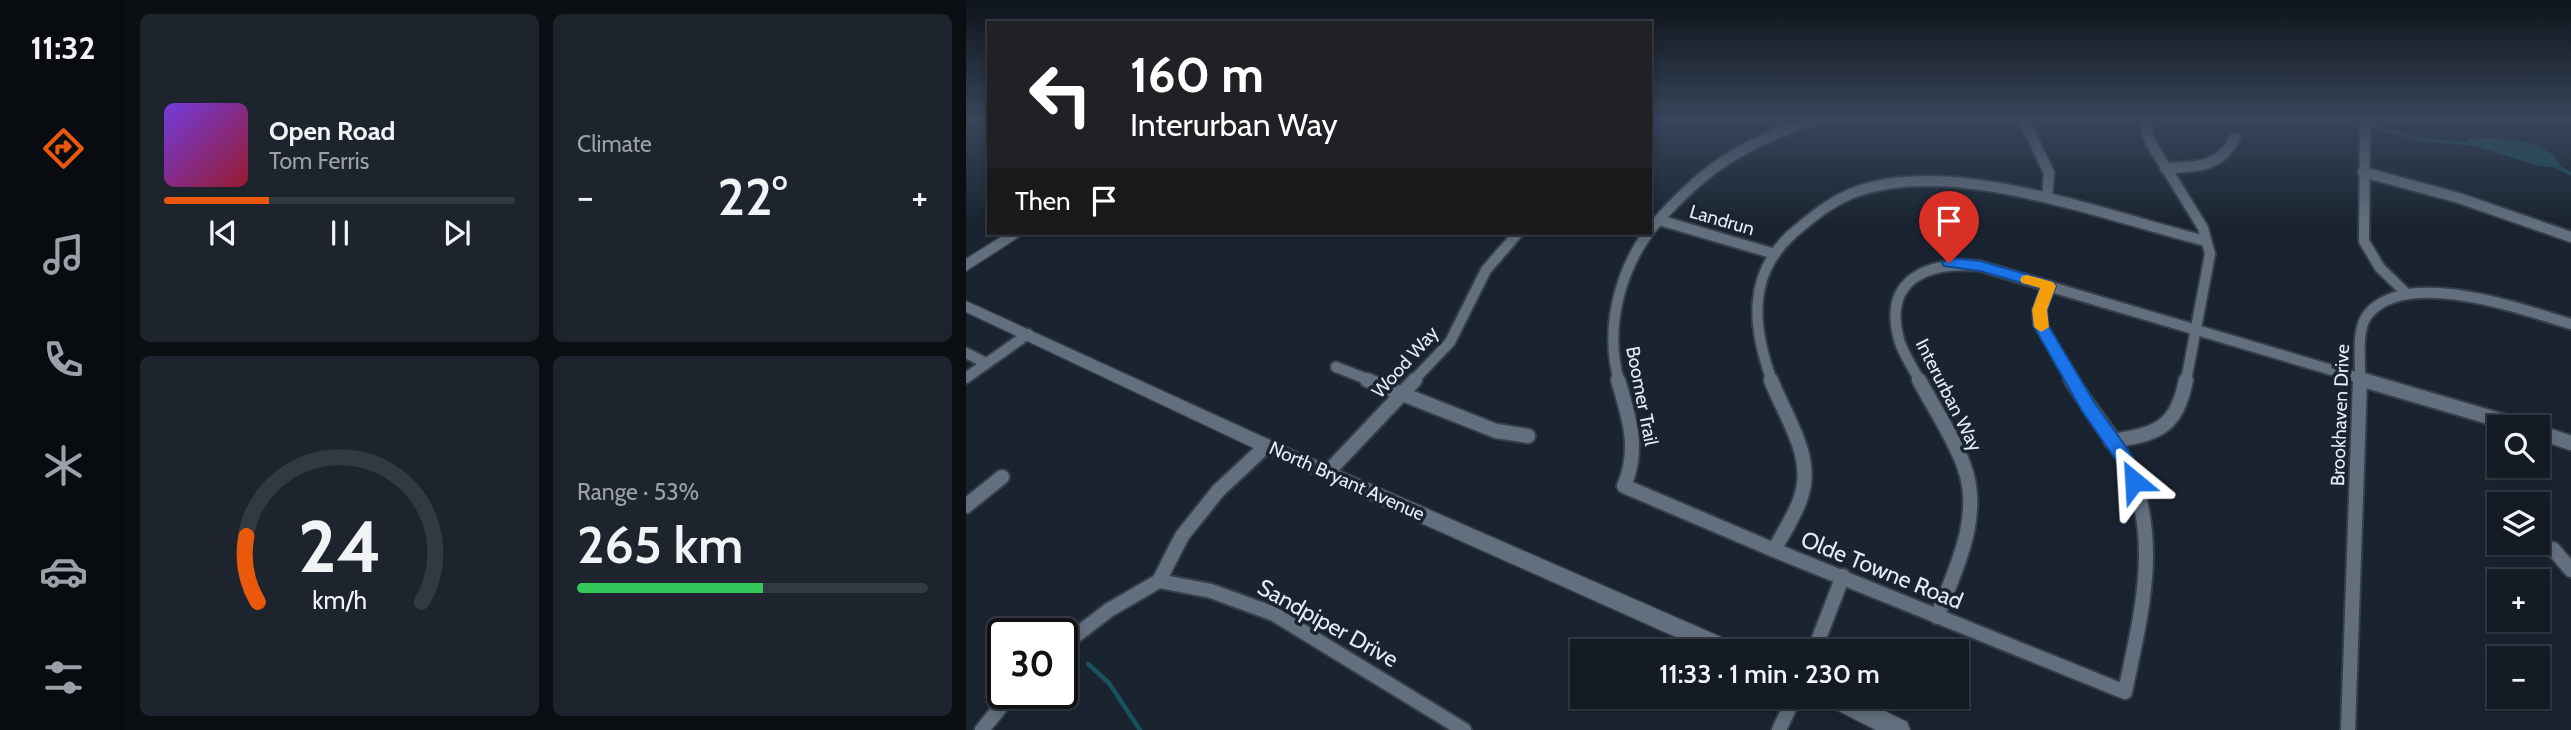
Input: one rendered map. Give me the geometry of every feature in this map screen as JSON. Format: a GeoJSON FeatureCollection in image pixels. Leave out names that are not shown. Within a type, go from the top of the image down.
{"type":"FeatureCollection","features":[{"type":"Feature","properties":{"kind":"main road"},"geometry":{"type":"LineString","coordinates":[[966,266],[1014,235]]}},
{"type":"Feature","properties":{"kind":"street","name":"Boomer Trail"},"geometry":{"type":"LineString","coordinates":[[1652,228],[1686,189],[1726,160],[1739,154]]}},
{"type":"Feature","properties":{"kind":"street"},"geometry":{"type":"LineString","coordinates":[[2040,154],[2049,173],[2047,198]]}},
{"type":"Feature","properties":{"kind":"street"},"geometry":{"type":"LineString","coordinates":[[2048,286],[2039,310],[2040,325],[2048,342],[2111,440],[2141,436],[2173,419],[2182,405],[2186,390],[2210,254],[2203,228],[2158,154]]}},
{"type":"Feature","properties":{"kind":"street"},"geometry":{"type":"LineString","coordinates":[[2165,168],[2214,163],[2227,154]]}},
{"type":"Feature","properties":{"kind":"street"},"geometry":{"type":"LineString","coordinates":[[2364,154],[2364,241],[2380,268],[2407,294]]}},
{"type":"Feature","properties":{"kind":"street"},"geometry":{"type":"LineString","coordinates":[[2363,172],[2459,198],[2571,237]]}},
{"type":"Feature","properties":{"kind":"street"},"geometry":{"type":"LineString","coordinates":[[1774,551],[1793,514],[1805,479],[1802,452],[1781,405],[1755,323],[1757,303],[1775,254],[1797,228],[1834,202],[1892,184],[1951,180],[1999,186],[2206,241]]}},
{"type":"Feature","properties":{"kind":"street","name":"Landrun"},"geometry":{"type":"LineString","coordinates":[[1659,220],[1775,254]]}},
{"type":"Feature","properties":{"kind":"street","name":"Wood Way"},"geometry":{"type":"LineString","coordinates":[[1327,472],[1451,342],[1486,270],[1516,235]]}},
{"type":"Feature","properties":{"kind":"street","name":"Boomer Trail"},"geometry":{"type":"LineString","coordinates":[[1624,486],[1633,471],[1635,442],[1614,361],[1612,342],[1615,314],[1626,278],[1634,255],[1646,235]]}},
{"type":"Feature","properties":{"kind":"street","name":"Interurban Way"},"geometry":{"type":"LineString","coordinates":[[1937,617],[1962,552],[1969,522],[1970,490],[1964,466],[1901,345],[1895,328],[1897,295],[1919,273],[1949,263],[1980,266],[2197,328],[2487,416]]}},
{"type":"Feature","properties":{"kind":"street","name":"Brookhaven Drive"},"geometry":{"type":"LineString","coordinates":[[2348,730],[2362,328],[2369,313],[2382,303],[2407,294],[2463,296],[2571,324]]}},
{"type":"Feature","properties":{"kind":"street","name":"North Bryant Avenue"},"geometry":{"type":"LineString","coordinates":[[966,306],[1266,446],[1703,639]]}},
{"type":"Feature","properties":{"kind":"street"},"geometry":{"type":"LineString","coordinates":[[966,378],[1028,334]]}},
{"type":"Feature","properties":{"kind":"street"},"geometry":{"type":"LineString","coordinates":[[966,353],[986,363]]}},
{"type":"Feature","properties":{"kind":"street"},"geometry":{"type":"LineString","coordinates":[[1336,367],[1496,430],[1528,436]]}},
{"type":"Feature","properties":{"kind":"street"},"geometry":{"type":"LineString","coordinates":[[2550,436],[2571,443]]}},
{"type":"Feature","properties":{"kind":"street","name":"Olde Towne Road"},"geometry":{"type":"LineString","coordinates":[[1624,486],[1774,551],[1843,576],[1937,617],[2125,692],[2146,586],[2150,551],[2143,503],[2125,460],[2111,440]]}},
{"type":"Feature","properties":{"kind":"street"},"geometry":{"type":"LineString","coordinates":[[1078,634],[1109,610],[1159,581],[1182,536],[1218,491],[1266,446]]}},
{"type":"Feature","properties":{"kind":"street"},"geometry":{"type":"LineString","coordinates":[[966,506],[1002,477]]}},
{"type":"Feature","properties":{"kind":"street"},"geometry":{"type":"LineString","coordinates":[[2553,549],[2571,570]]}},
{"type":"Feature","properties":{"kind":"street"},"geometry":{"type":"LineString","coordinates":[[1819,639],[1843,576]]}},
{"type":"Feature","properties":{"kind":"street","name":"Sandpiper Drive"},"geometry":{"type":"LineString","coordinates":[[1159,581],[1211,591],[1273,614],[1422,702],[1464,730]]}},
{"type":"Feature","properties":{"kind":"street"},"geometry":{"type":"LineString","coordinates":[[982,730],[999,709]]}},
{"type":"Feature","properties":{"kind":"street"},"geometry":{"type":"LineString","coordinates":[[1779,730],[1789,709]]}},
{"type":"Feature","properties":{"kind":"street"},"geometry":{"type":"LineString","coordinates":[[1856,709],[1899,730]]}},
{"type":"Feature","properties":{"kind":"water"},"geometry":{"type":"Polygon","coordinates":[[[2500,154],[2551,154],[2561,168],[2539,166],[2500,154]]]}},
{"type":"Feature","properties":{"kind":"waterway"},"geometry":{"type":"LineString","coordinates":[[2558,167],[2571,174]]}},
{"type":"Feature","properties":{"kind":"waterway"},"geometry":{"type":"LineString","coordinates":[[1088,664],[1109,683],[1140,730]]}},
{"type":"Feature","properties":{"kind":"slow traffic"},"geometry":{"type":"LineString","coordinates":[[2027,280],[2048,286],[2039,310],[2041,327]]}},
{"type":"Feature","properties":{"kind":"route"},"geometry":{"type":"LineString","coordinates":[[1949,263],[1980,266],[2048,286],[2039,310],[2040,325],[2088,406],[2125,460],[2134,481]]}}]}
